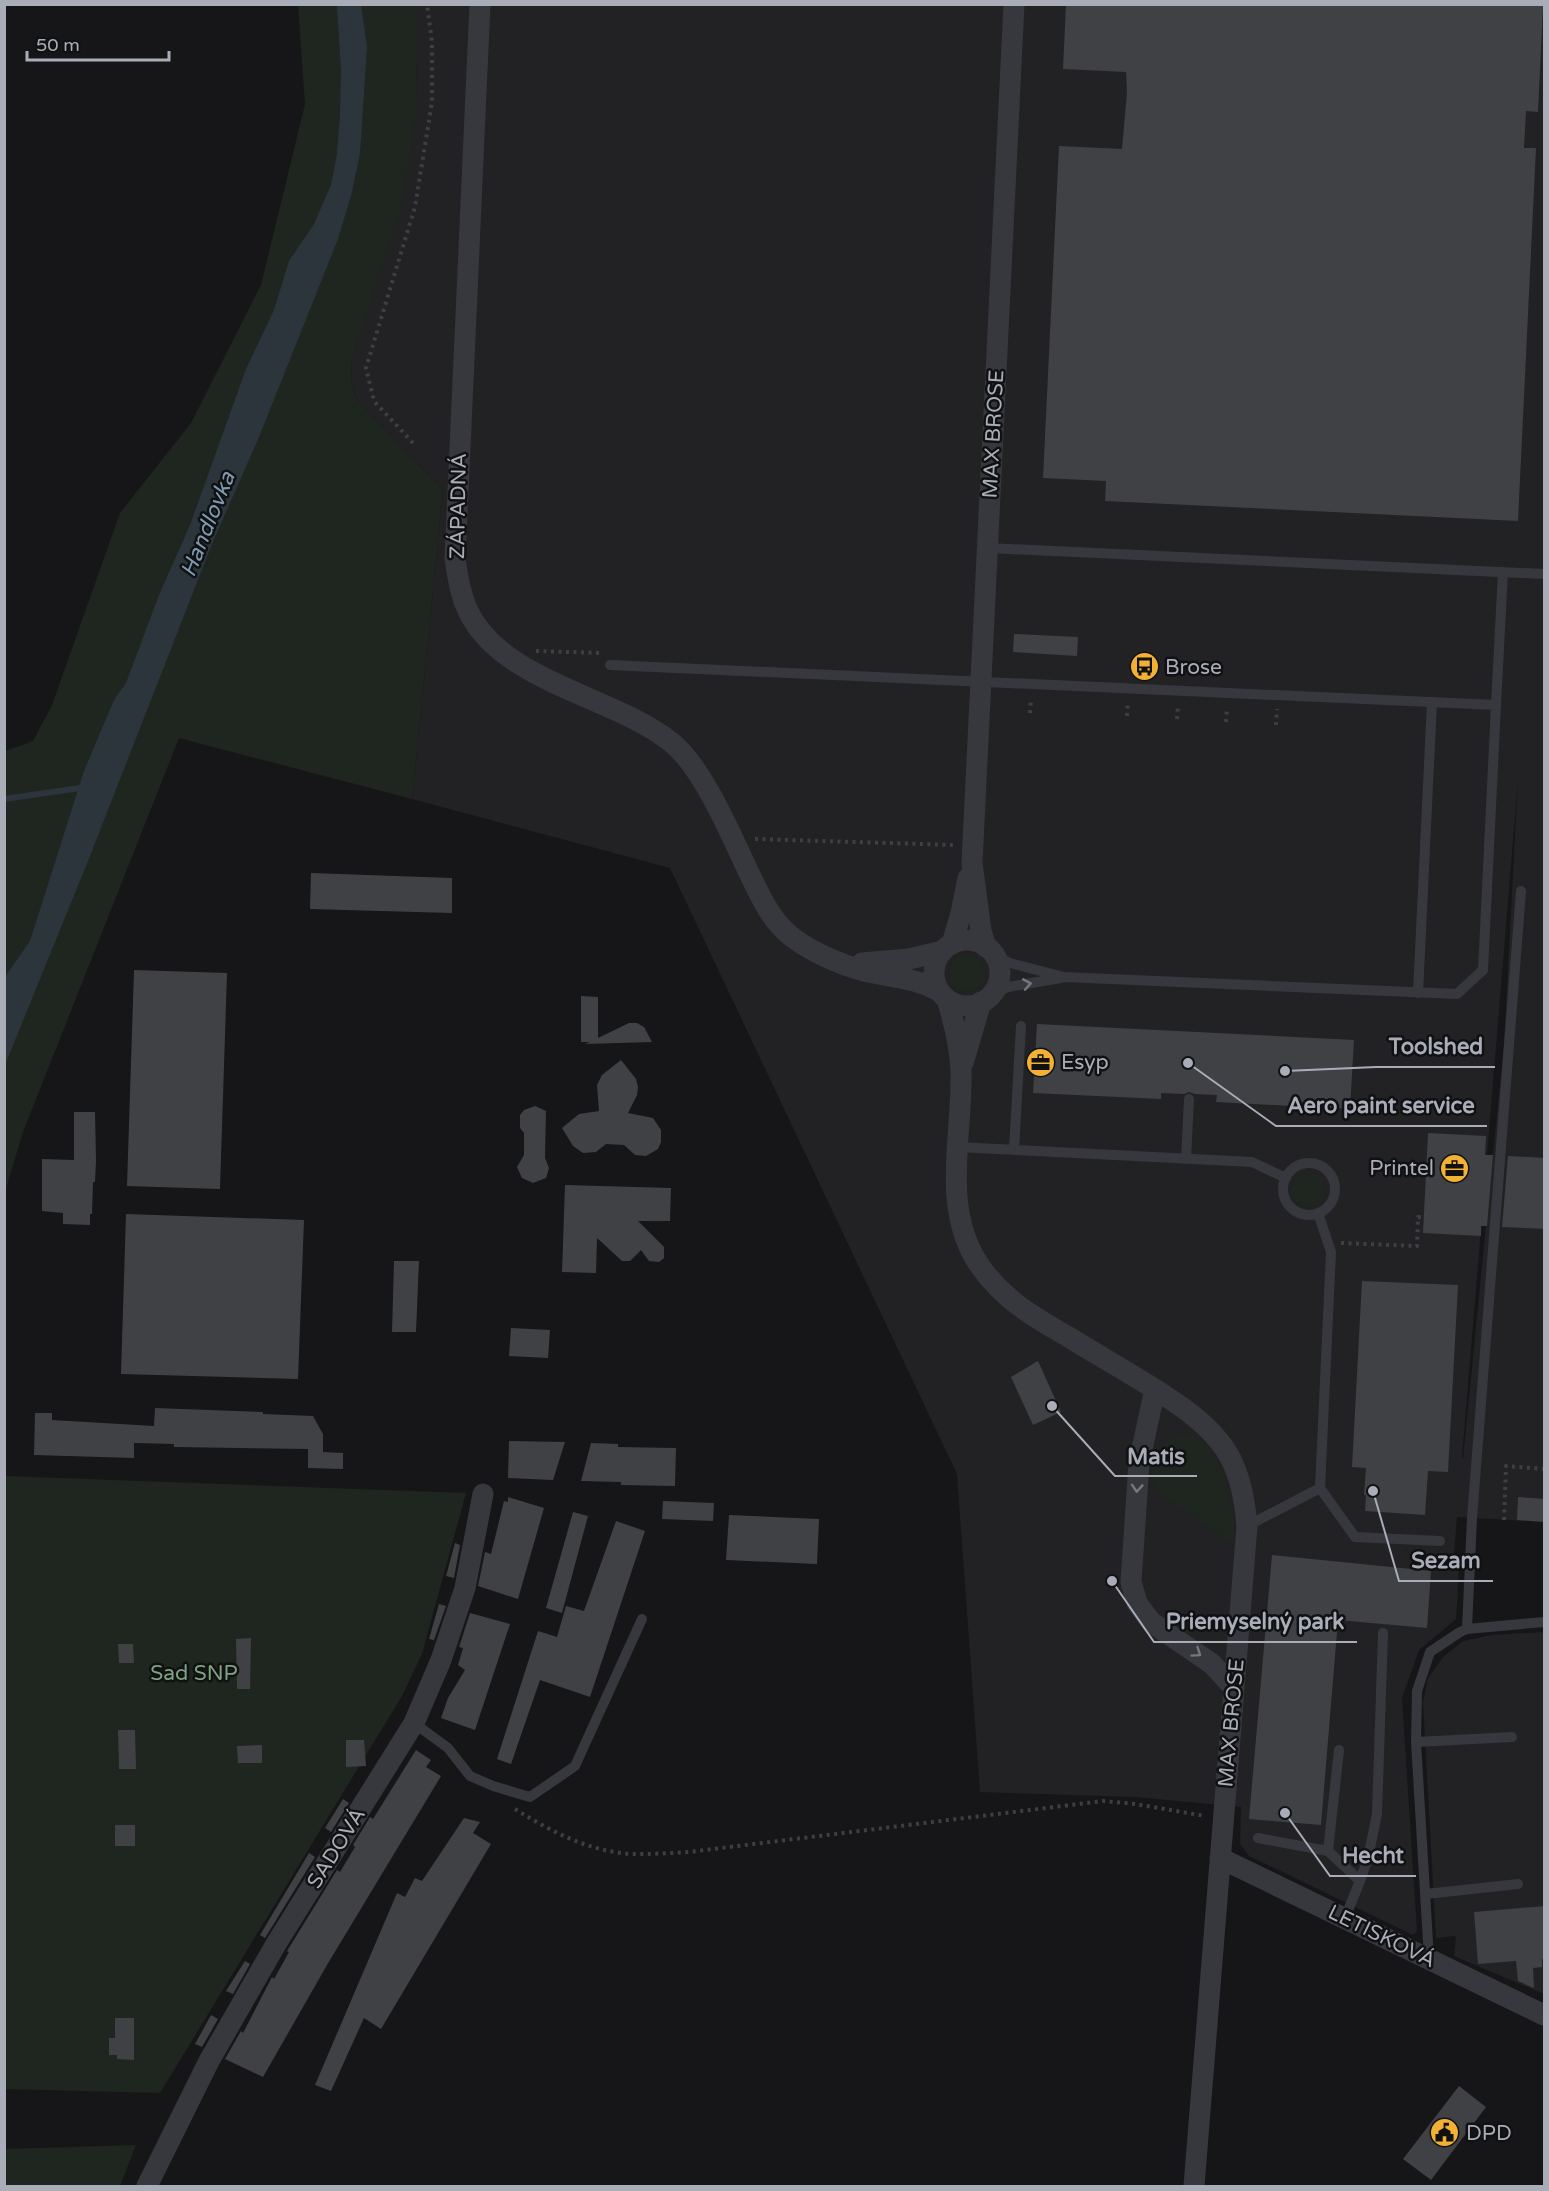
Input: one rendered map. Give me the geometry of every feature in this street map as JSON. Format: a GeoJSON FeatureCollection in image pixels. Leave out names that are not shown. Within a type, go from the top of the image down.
{"type":"FeatureCollection","features":[{"type":"Feature","properties":{"kind":"street","name":"ZÁPADNÁ"},"geometry":{"type":"LineString","coordinates":[[480,4],[455,559],[460,590],[469,612],[482,633],[497,649],[527,668],[643,724],[670,741],[686,756],[701,778],[764,904],[789,935],[815,953],[876,974],[926,983],[943,995]]}},
{"type":"Feature","properties":{"kind":"street","name":"MAX BROSE"},"geometry":{"type":"LineString","coordinates":[[1014,4],[981,682],[966,854],[947,947],[936,961],[934,973],[953,1020],[961,1070],[957,1188],[962,1230],[978,1264],[1000,1292],[1023,1310],[1155,1389],[1204,1425],[1226,1450],[1245,1500],[1246,1526],[1234,1688],[1194,2187]]}},
{"type":"Feature","properties":{"kind":"street","name":"MAX BROSE"},"geometry":{"type":"LineString","coordinates":[[961,1070],[986,999],[997,985],[1000,973],[981,932],[966,854]]}},
{"type":"Feature","properties":{"kind":"street"},"geometry":{"type":"LineString","coordinates":[[947,947],[970,940],[991,951]]}},
{"type":"Feature","properties":{"kind":"street","name":"ZÁPADNÁ"},"geometry":{"type":"LineString","coordinates":[[847,964],[926,957],[947,947]]}},
{"type":"Feature","properties":{"kind":"street"},"geometry":{"type":"LineString","coordinates":[[943,995],[964,1006],[986,999]]}},
{"type":"Feature","properties":{"kind":"street"},"geometry":{"type":"LineString","coordinates":[[1155,1389],[1139,1463],[1131,1582],[1137,1603],[1151,1622],[1212,1664],[1234,1688]]}},
{"type":"Feature","properties":{"kind":"street","name":"SADOVÁ"},"geometry":{"type":"LineString","coordinates":[[147,2187],[209,2061],[276,1944],[414,1723],[441,1660],[465,1588],[483,1494]]}},
{"type":"Feature","properties":{"kind":"street","name":"LETISKOVÁ"},"geometry":{"type":"LineString","coordinates":[[1220,1858],[1545,2015]]}},
{"type":"Feature","properties":{"kind":"lane"},"geometry":{"type":"LineString","coordinates":[[988,548],[1545,574]]}},
{"type":"Feature","properties":{"kind":"lane"},"geometry":{"type":"LineString","coordinates":[[991,951],[1010,963],[1064,977],[1457,994],[1483,970],[1503,572]]}},
{"type":"Feature","properties":{"kind":"lane"},"geometry":{"type":"LineString","coordinates":[[610,665],[1496,705]]}},
{"type":"Feature","properties":{"kind":"lane"},"geometry":{"type":"LineString","coordinates":[[1419,993],[1432,702]]}},
{"type":"Feature","properties":{"kind":"lane"},"geometry":{"type":"LineString","coordinates":[[1467,1629],[1472,1518],[1521,891]]}},
{"type":"Feature","properties":{"kind":"lane"},"geometry":{"type":"LineString","coordinates":[[986,999],[1008,987],[1064,977]]}},
{"type":"Feature","properties":{"kind":"lane"},"geometry":{"type":"LineString","coordinates":[[1014,1150],[1020,1026]]}},
{"type":"Feature","properties":{"kind":"lane"},"geometry":{"type":"LineString","coordinates":[[1186,1159],[1189,1099]]}},
{"type":"Feature","properties":{"kind":"lane"},"geometry":{"type":"LineString","coordinates":[[957,1147],[1252,1162],[1286,1178]]}},
{"type":"Feature","properties":{"kind":"lane"},"geometry":{"type":"LineString","coordinates":[[1308,1163],[1322,1167],[1328,1171],[1333,1180],[1334,1192],[1329,1205],[1318,1213],[1300,1213],[1290,1206],[1283,1190],[1286,1178],[1294,1168],[1308,1163]]}},
{"type":"Feature","properties":{"kind":"lane"},"geometry":{"type":"LineString","coordinates":[[1318,1213],[1331,1252],[1320,1488],[1355,1537],[1440,1541]]}},
{"type":"Feature","properties":{"kind":"lane"},"geometry":{"type":"LineString","coordinates":[[1246,1526],[1320,1488]]}},
{"type":"Feature","properties":{"kind":"lane"},"geometry":{"type":"LineString","coordinates":[[414,1723],[448,1748],[470,1776],[493,1786],[530,1797],[575,1766],[642,1619]]}},
{"type":"Feature","properties":{"kind":"lane"},"geometry":{"type":"LineString","coordinates":[[1429,1959],[1416,1743],[1417,1691],[1430,1652],[1467,1629],[1545,1622]]}},
{"type":"Feature","properties":{"kind":"lane"},"geometry":{"type":"LineString","coordinates":[[1346,1918],[1368,1858],[1377,1814],[1383,1633]]}},
{"type":"Feature","properties":{"kind":"lane"},"geometry":{"type":"LineString","coordinates":[[1416,1743],[1512,1737]]}},
{"type":"Feature","properties":{"kind":"lane"},"geometry":{"type":"LineString","coordinates":[[1328,1851],[1339,1750]]}},
{"type":"Feature","properties":{"kind":"lane"},"geometry":{"type":"LineString","coordinates":[[1258,1838],[1328,1851],[1360,1881]]}},
{"type":"Feature","properties":{"kind":"lane"},"geometry":{"type":"LineString","coordinates":[[1426,1894],[1518,1884]]}},
{"type":"Feature","properties":{"kind":"path"},"geometry":{"type":"LineString","coordinates":[[413,443],[374,400],[366,368],[416,207],[432,102],[432,42],[427,4]]}},
{"type":"Feature","properties":{"kind":"path"},"geometry":{"type":"LineString","coordinates":[[1030,713],[1031,697]]}},
{"type":"Feature","properties":{"kind":"path"},"geometry":{"type":"LineString","coordinates":[[1127,716],[1128,702]]}},
{"type":"Feature","properties":{"kind":"path"},"geometry":{"type":"LineString","coordinates":[[1177,719],[1178,704]]}},
{"type":"Feature","properties":{"kind":"path"},"geometry":{"type":"LineString","coordinates":[[1226,722],[1227,706]]}},
{"type":"Feature","properties":{"kind":"path"},"geometry":{"type":"LineString","coordinates":[[1276,725],[1277,709]]}},
{"type":"Feature","properties":{"kind":"path"},"geometry":{"type":"LineString","coordinates":[[747,839],[966,854]]}},
{"type":"Feature","properties":{"kind":"path"},"geometry":{"type":"LineString","coordinates":[[1327,1242],[1417,1246],[1418,1217],[1424,1218]]}},
{"type":"Feature","properties":{"kind":"path"},"geometry":{"type":"LineString","coordinates":[[1504,1520],[1506,1467],[1545,1469]]}},
{"type":"Feature","properties":{"kind":"path"},"geometry":{"type":"LineString","coordinates":[[493,1786],[501,1800],[545,1827],[602,1850],[635,1854],[689,1852],[1103,1801],[1223,1819]]}},
{"type":"Feature","properties":{"kind":"shaded area"},"geometry":{"type":"Polygon","coordinates":[[[415,5],[1544,5],[1544,1522],[1457,1517],[1453,1567],[1459,1571],[1456,1619],[1419,1650],[1402,1698],[1417,1931],[1413,1935],[1249,1856],[1240,1844],[1241,1807],[1135,1797],[980,1792],[957,1474],[670,868],[412,799],[443,490],[356,398],[351,382],[352,358],[417,105],[415,5]],[[1518,780],[1463,1459],[1504,1043],[1518,780]]]}},
{"type":"Feature","properties":{"kind":"shaded area"},"geometry":{"type":"Polygon","coordinates":[[[1544,1632],[1544,1994],[1454,1956],[1456,1937],[1436,1938],[1423,1703],[1428,1678],[1443,1657],[1463,1641],[1492,1635],[1544,1632]]]}},
{"type":"Feature","properties":{"kind":"green space"},"geometry":{"type":"Polygon","coordinates":[[[298,5],[415,5],[417,105],[403,201],[352,358],[351,382],[356,398],[443,490],[412,799],[179,738],[23,1132],[5,1192],[5,751],[33,741],[52,705],[120,513],[191,423],[261,285],[305,104],[298,5]]]}},
{"type":"Feature","properties":{"kind":"green space"},"geometry":{"type":"Polygon","coordinates":[[[967,955],[980,960],[985,973],[980,986],[967,991],[954,986],[949,973],[954,960],[967,955]]]}},
{"type":"Feature","properties":{"kind":"green space"},"geometry":{"type":"Polygon","coordinates":[[[1308,1173],[1320,1178],[1325,1190],[1320,1202],[1308,1207],[1296,1202],[1291,1190],[1296,1178],[1308,1173]]]}},
{"type":"Feature","properties":{"kind":"green space"},"geometry":{"type":"Polygon","coordinates":[[[1179,1436],[1199,1438],[1208,1446],[1218,1462],[1230,1496],[1235,1546],[1164,1497],[1152,1479],[1150,1470],[1155,1454],[1169,1441],[1179,1436]]]}},
{"type":"Feature","properties":{"kind":"green space","name":"Sad SNP"},"geometry":{"type":"Polygon","coordinates":[[[5,1476],[466,1493],[422,1654],[402,1696],[160,2093],[5,2089],[5,1476]]]}},
{"type":"Feature","properties":{"kind":"green space"},"geometry":{"type":"Polygon","coordinates":[[[136,2145],[120,2186],[5,2186],[5,2149],[136,2145]]]}},
{"type":"Feature","properties":{"kind":"water","name":"Handlovka"},"geometry":{"type":"Polygon","coordinates":[[[337,5],[361,5],[367,46],[360,153],[352,192],[338,239],[259,437],[212,544],[88,861],[5,1065],[5,977],[30,941],[84,771],[114,700],[126,683],[159,595],[190,525],[246,369],[274,310],[289,261],[314,224],[331,185],[337,154],[340,116],[341,71],[337,5]]]}},
{"type":"Feature","properties":{"kind":"building"},"geometry":{"type":"Polygon","coordinates":[[[1066,4],[1543,4],[1538,112],[1526,111],[1524,148],[1536,148],[1518,521],[1105,501],[1106,481],[1043,478],[1059,146],[1122,149],[1127,92],[1126,72],[1063,69],[1066,4]]]}},
{"type":"Feature","properties":{"kind":"building"},"geometry":{"type":"Polygon","coordinates":[[[1014,634],[1078,637],[1077,656],[1013,652],[1014,634]]]}},
{"type":"Feature","properties":{"kind":"building"},"geometry":{"type":"Polygon","coordinates":[[[311,873],[452,878],[452,913],[310,909],[311,873]]]}},
{"type":"Feature","properties":{"kind":"building"},"geometry":{"type":"Polygon","coordinates":[[[134,970],[227,973],[220,1189],[127,1186],[134,970]]]}},
{"type":"Feature","properties":{"kind":"building"},"geometry":{"type":"Polygon","coordinates":[[[581,996],[598,997],[598,1038],[629,1023],[637,1023],[644,1027],[652,1042],[585,1044],[590,1042],[581,1042],[581,996]]]}},
{"type":"Feature","properties":{"kind":"building"},"geometry":{"type":"Polygon","coordinates":[[[1037,1024],[1354,1040],[1350,1109],[1216,1102],[1217,1095],[1189,1092],[1184,1094],[1161,1093],[1161,1099],[1033,1093],[1037,1024]]]}},
{"type":"Feature","properties":{"kind":"building"},"geometry":{"type":"Polygon","coordinates":[[[621,1060],[636,1079],[638,1087],[637,1095],[628,1113],[653,1118],[661,1130],[661,1142],[658,1149],[646,1156],[635,1155],[624,1145],[606,1144],[596,1152],[583,1153],[573,1146],[562,1128],[579,1114],[599,1111],[597,1085],[602,1075],[621,1060]]]}},
{"type":"Feature","properties":{"kind":"building"},"geometry":{"type":"Polygon","coordinates":[[[535,1106],[546,1111],[545,1158],[549,1168],[546,1178],[533,1183],[522,1178],[517,1167],[524,1155],[524,1133],[520,1128],[520,1115],[524,1110],[535,1106]]]}},
{"type":"Feature","properties":{"kind":"building"},"geometry":{"type":"Polygon","coordinates":[[[74,1112],[95,1112],[96,1161],[90,1225],[63,1224],[63,1213],[42,1211],[42,1159],[74,1160],[74,1112]]]}},
{"type":"Feature","properties":{"kind":"building","name":"Printel"},"geometry":{"type":"Polygon","coordinates":[[[1428,1133],[1486,1136],[1485,1155],[1493,1155],[1487,1226],[1481,1226],[1481,1236],[1423,1233],[1428,1133]]]}},
{"type":"Feature","properties":{"kind":"building"},"geometry":{"type":"Polygon","coordinates":[[[1508,1156],[1545,1158],[1545,1229],[1502,1227],[1508,1156]]]}},
{"type":"Feature","properties":{"kind":"building"},"geometry":{"type":"Polygon","coordinates":[[[565,1185],[671,1188],[670,1221],[638,1221],[664,1247],[664,1258],[659,1262],[649,1261],[641,1250],[630,1261],[622,1261],[597,1238],[596,1273],[562,1272],[565,1185]]]}},
{"type":"Feature","properties":{"kind":"building"},"geometry":{"type":"Polygon","coordinates":[[[126,1214],[304,1220],[298,1379],[121,1374],[126,1214]]]}},
{"type":"Feature","properties":{"kind":"building"},"geometry":{"type":"Polygon","coordinates":[[[394,1261],[419,1261],[416,1332],[392,1332],[394,1261]]]}},
{"type":"Feature","properties":{"kind":"building"},"geometry":{"type":"Polygon","coordinates":[[[1362,1281],[1458,1285],[1448,1472],[1428,1471],[1425,1515],[1365,1511],[1366,1468],[1352,1467],[1362,1281]]]}},
{"type":"Feature","properties":{"kind":"building"},"geometry":{"type":"Polygon","coordinates":[[[511,1328],[550,1330],[548,1358],[509,1356],[511,1328]]]}},
{"type":"Feature","properties":{"kind":"building"},"geometry":{"type":"Polygon","coordinates":[[[1038,1361],[1061,1412],[1033,1425],[1011,1377],[1038,1361]]]}},
{"type":"Feature","properties":{"kind":"building"},"geometry":{"type":"Polygon","coordinates":[[[155,1408],[313,1416],[323,1434],[323,1452],[343,1453],[343,1469],[308,1468],[308,1449],[174,1447],[174,1444],[134,1443],[134,1458],[34,1455],[35,1413],[52,1413],[52,1420],[154,1426],[155,1408]]]}},
{"type":"Feature","properties":{"kind":"building"},"geometry":{"type":"Polygon","coordinates":[[[509,1441],[565,1442],[553,1480],[508,1478],[509,1441]]]}},
{"type":"Feature","properties":{"kind":"building"},"geometry":{"type":"Polygon","coordinates":[[[591,1443],[618,1444],[618,1447],[676,1448],[675,1486],[621,1485],[621,1482],[581,1481],[591,1443]]]}},
{"type":"Feature","properties":{"kind":"building"},"geometry":{"type":"Polygon","coordinates":[[[508,1497],[544,1508],[518,1599],[478,1586],[485,1552],[491,1554],[504,1501],[508,1502],[508,1497]]]}},
{"type":"Feature","properties":{"kind":"building"},"geometry":{"type":"Polygon","coordinates":[[[1518,1497],[1545,1499],[1545,1522],[1517,1520],[1518,1497]]]}},
{"type":"Feature","properties":{"kind":"building"},"geometry":{"type":"Polygon","coordinates":[[[663,1501],[714,1503],[713,1521],[662,1519],[663,1501]]]}},
{"type":"Feature","properties":{"kind":"building"},"geometry":{"type":"Polygon","coordinates":[[[573,1512],[588,1516],[562,1613],[546,1608],[573,1512]]]}},
{"type":"Feature","properties":{"kind":"building"},"geometry":{"type":"Polygon","coordinates":[[[729,1515],[819,1519],[817,1564],[726,1560],[729,1515]]]}},
{"type":"Feature","properties":{"kind":"building"},"geometry":{"type":"Polygon","coordinates":[[[616,1521],[645,1531],[590,1697],[540,1680],[511,1764],[497,1759],[538,1631],[557,1637],[566,1606],[584,1611],[616,1521]]]}},
{"type":"Feature","properties":{"kind":"building"},"geometry":{"type":"Polygon","coordinates":[[[455,1543],[460,1545],[454,1578],[446,1576],[455,1543]]]}},
{"type":"Feature","properties":{"kind":"building"},"geometry":{"type":"Polygon","coordinates":[[[1272,1555],[1431,1571],[1427,1628],[1338,1620],[1321,1825],[1249,1819],[1272,1555]]]}},
{"type":"Feature","properties":{"kind":"building"},"geometry":{"type":"Polygon","coordinates":[[[439,1604],[446,1606],[434,1640],[429,1639],[439,1604]]]}},
{"type":"Feature","properties":{"kind":"building"},"geometry":{"type":"Polygon","coordinates":[[[470,1613],[510,1624],[475,1730],[441,1718],[448,1698],[465,1670],[458,1665],[463,1648],[459,1647],[470,1613]]]}},
{"type":"Feature","properties":{"kind":"building"},"geometry":{"type":"Polygon","coordinates":[[[251,1638],[250,1689],[237,1689],[236,1639],[251,1638]]]}},
{"type":"Feature","properties":{"kind":"building"},"geometry":{"type":"Polygon","coordinates":[[[118,1644],[133,1644],[134,1663],[119,1663],[118,1644]]]}},
{"type":"Feature","properties":{"kind":"building"},"geometry":{"type":"Polygon","coordinates":[[[118,1730],[135,1730],[136,1769],[119,1769],[118,1730]]]}},
{"type":"Feature","properties":{"kind":"building"},"geometry":{"type":"Polygon","coordinates":[[[346,1740],[364,1740],[366,1766],[346,1767],[346,1740]]]}},
{"type":"Feature","properties":{"kind":"building"},"geometry":{"type":"Polygon","coordinates":[[[262,1745],[262,1763],[238,1763],[237,1746],[262,1745]]]}},
{"type":"Feature","properties":{"kind":"building"},"geometry":{"type":"Polygon","coordinates":[[[416,1750],[431,1760],[426,1767],[441,1776],[327,1965],[263,2077],[225,2059],[241,2031],[243,2033],[272,1977],[274,1979],[289,1952],[287,1951],[337,1870],[340,1872],[370,1817],[373,1819],[416,1750]]]}},
{"type":"Feature","properties":{"kind":"building"},"geometry":{"type":"Polygon","coordinates":[[[343,1799],[349,1803],[331,1832],[325,1828],[343,1799]]]}},
{"type":"Feature","properties":{"kind":"building"},"geometry":{"type":"Polygon","coordinates":[[[464,1818],[480,1822],[473,1833],[491,1844],[381,2029],[364,2018],[331,2091],[315,2085],[397,1893],[405,1897],[415,1878],[422,1881],[464,1818]]]}},
{"type":"Feature","properties":{"kind":"building"},"geometry":{"type":"Polygon","coordinates":[[[115,1825],[135,1825],[135,1846],[115,1846],[115,1825]]]}},
{"type":"Feature","properties":{"kind":"building"},"geometry":{"type":"Polygon","coordinates":[[[309,1853],[315,1857],[265,1938],[260,1935],[309,1853]]]}},
{"type":"Feature","properties":{"kind":"building"},"geometry":{"type":"Polygon","coordinates":[[[1545,1906],[1545,1959],[1542,1959],[1542,1967],[1533,1968],[1534,1988],[1518,1981],[1516,1961],[1478,1964],[1474,1912],[1545,1906]]]}},
{"type":"Feature","properties":{"kind":"building"},"geometry":{"type":"Polygon","coordinates":[[[245,1961],[250,1964],[233,1994],[226,1991],[245,1961]]]}},
{"type":"Feature","properties":{"kind":"building"},"geometry":{"type":"Polygon","coordinates":[[[211,2015],[218,2019],[202,2047],[195,2044],[211,2015]]]}},
{"type":"Feature","properties":{"kind":"building"},"geometry":{"type":"Polygon","coordinates":[[[115,2018],[134,2018],[134,2060],[117,2059],[117,2055],[109,2055],[109,2038],[115,2038],[115,2018]]]}},
{"type":"Feature","properties":{"kind":"building","name":"DPD"},"geometry":{"type":"Polygon","coordinates":[[[1459,2086],[1486,2107],[1431,2180],[1403,2159],[1459,2086]]]}},
{"type":"Feature","properties":{"kind":"waterway"},"geometry":{"type":"LineString","coordinates":[[4,799],[87,787]]}},
{"type":"Feature","properties":{"kind":"place","name":"Brose"},"geometry":{"type":"Point","coordinates":[1144,667]}},
{"type":"Feature","properties":{"kind":"place","name":"Esyp"},"geometry":{"type":"Point","coordinates":[1040,1062]}},
{"type":"Feature","properties":{"kind":"place","name":"Aero paint service"},"geometry":{"type":"Point","coordinates":[1188,1063]}},
{"type":"Feature","properties":{"kind":"place","name":"Toolshed"},"geometry":{"type":"Point","coordinates":[1285,1071]}},
{"type":"Feature","properties":{"kind":"place","name":"Printel"},"geometry":{"type":"Point","coordinates":[1455,1168]}},
{"type":"Feature","properties":{"kind":"place","name":"Matis"},"geometry":{"type":"Point","coordinates":[1052,1406]}},
{"type":"Feature","properties":{"kind":"place","name":"Sezam"},"geometry":{"type":"Point","coordinates":[1373,1491]}},
{"type":"Feature","properties":{"kind":"place","name":"Priemyselný park"},"geometry":{"type":"Point","coordinates":[1112,1581]}},
{"type":"Feature","properties":{"kind":"place","name":"Hecht"},"geometry":{"type":"Point","coordinates":[1285,1813]}},
{"type":"Feature","properties":{"kind":"place","name":"DPD"},"geometry":{"type":"Point","coordinates":[1445,2133]}}]}
